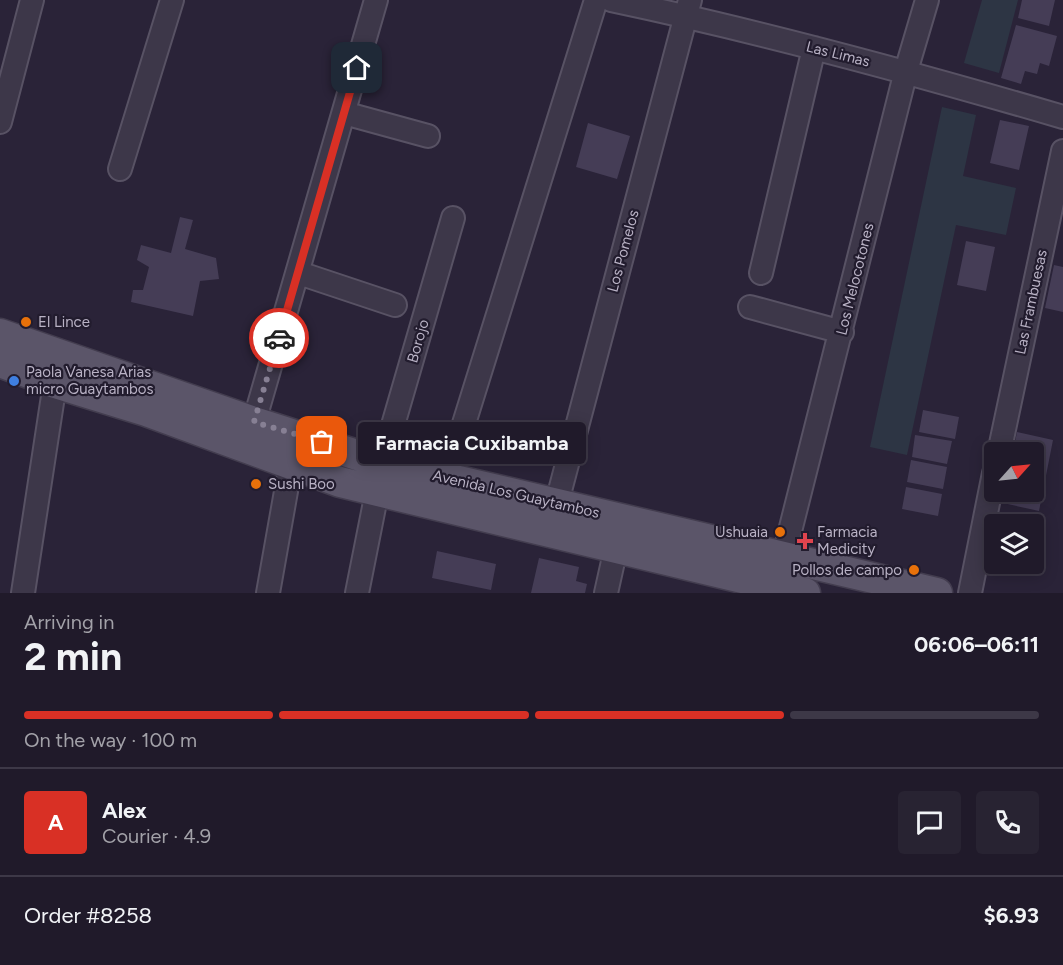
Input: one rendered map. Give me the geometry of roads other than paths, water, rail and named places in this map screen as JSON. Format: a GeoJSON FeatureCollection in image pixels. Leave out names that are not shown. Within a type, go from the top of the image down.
{"type":"FeatureCollection","features":[{"type":"Feature","properties":{"kind":"main road","name":"Avenida Los Guaytambos"},"geometry":{"type":"LineString","coordinates":[[0,334],[254,422],[382,463],[557,502],[783,558],[937,593]]}},
{"type":"Feature","properties":{"kind":"main road","name":"Avenida Los Guaytambos"},"geometry":{"type":"LineString","coordinates":[[0,362],[55,383],[146,411],[377,492],[805,593]]}},
{"type":"Feature","properties":{"kind":"street"},"geometry":{"type":"LineString","coordinates":[[0,122],[32,0]]}},
{"type":"Feature","properties":{"kind":"street"},"geometry":{"type":"LineString","coordinates":[[120,169],[172,0]]}},
{"type":"Feature","properties":{"kind":"street"},"geometry":{"type":"LineString","coordinates":[[254,422],[299,273],[376,0]]}},
{"type":"Feature","properties":{"kind":"street"},"geometry":{"type":"LineString","coordinates":[[447,478],[596,0]]}},
{"type":"Feature","properties":{"kind":"street","name":"Las Limas"},"geometry":{"type":"LineString","coordinates":[[610,0],[687,8],[814,48],[906,71],[1063,117]]}},
{"type":"Feature","properties":{"kind":"street","name":"Los Melocotones"},"geometry":{"type":"LineString","coordinates":[[783,558],[842,332],[906,71],[927,0]]}},
{"type":"Feature","properties":{"kind":"street","name":"Los Pomelos"},"geometry":{"type":"LineString","coordinates":[[557,502],[687,8]]}},
{"type":"Feature","properties":{"kind":"street"},"geometry":{"type":"LineString","coordinates":[[761,273],[814,48]]}},
{"type":"Feature","properties":{"kind":"street"},"geometry":{"type":"LineString","coordinates":[[344,113],[428,136]]}},
{"type":"Feature","properties":{"kind":"street","name":"Las Frambuesas"},"geometry":{"type":"LineString","coordinates":[[1001,442],[1063,151]]}},
{"type":"Feature","properties":{"kind":"street","name":"Borojo"},"geometry":{"type":"LineString","coordinates":[[382,463],[453,218]]}},
{"type":"Feature","properties":{"kind":"street"},"geometry":{"type":"LineString","coordinates":[[299,273],[395,304]]}},
{"type":"Feature","properties":{"kind":"street"},"geometry":{"type":"LineString","coordinates":[[750,307],[842,332]]}},
{"type":"Feature","properties":{"kind":"street"},"geometry":{"type":"LineString","coordinates":[[22,593],[55,383]]}},
{"type":"Feature","properties":{"kind":"street"},"geometry":{"type":"LineString","coordinates":[[268,593],[291,463]]}},
{"type":"Feature","properties":{"kind":"street"},"geometry":{"type":"LineString","coordinates":[[357,593],[377,492]]}},
{"type":"Feature","properties":{"kind":"street"},"geometry":{"type":"LineString","coordinates":[[970,593],[988,502]]}},
{"type":"Feature","properties":{"kind":"street"},"geometry":{"type":"LineString","coordinates":[[606,593],[616,548]]}},
{"type":"Feature","properties":{"kind":"place","name":"El Lince"},"geometry":{"type":"Point","coordinates":[26,322]}},
{"type":"Feature","properties":{"kind":"place","name":"Paola Vanesa Arias micro Guaytambos"},"geometry":{"type":"Point","coordinates":[14,381]}},
{"type":"Feature","properties":{"kind":"place","name":"Farmacia Cuxibamba"},"geometry":{"type":"Point","coordinates":[322,442]}},
{"type":"Feature","properties":{"kind":"place","name":"Sushi Boo"},"geometry":{"type":"Point","coordinates":[256,484]}},
{"type":"Feature","properties":{"kind":"place","name":"Ushuaia"},"geometry":{"type":"Point","coordinates":[780,532]}},
{"type":"Feature","properties":{"kind":"place","name":"Farmacia Medicity"},"geometry":{"type":"Point","coordinates":[805,541]}},
{"type":"Feature","properties":{"kind":"place","name":"Pollos de campo"},"geometry":{"type":"Point","coordinates":[914,570]}}]}
